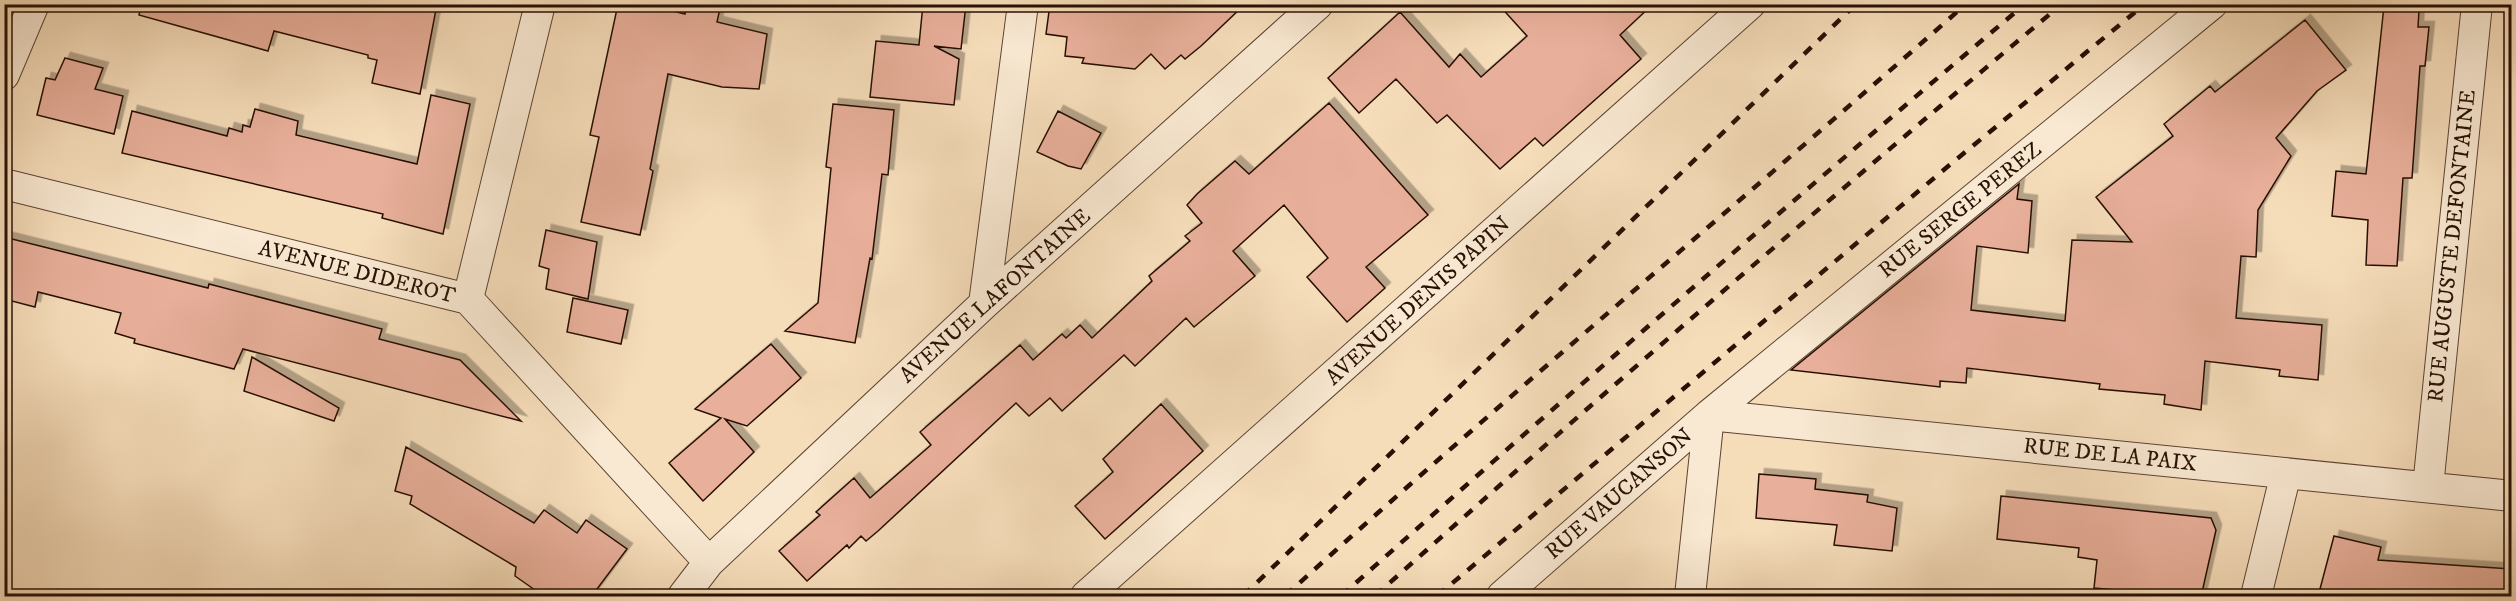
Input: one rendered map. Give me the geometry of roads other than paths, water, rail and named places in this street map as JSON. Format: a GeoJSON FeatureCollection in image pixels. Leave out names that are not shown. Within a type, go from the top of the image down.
{"type":"FeatureCollection","features":[{"type":"Feature","properties":{"kind":"street"},"geometry":{"type":"LineString","coordinates":[[4,75],[34,4]]}},
{"type":"Feature","properties":{"kind":"street"},"geometry":{"type":"LineString","coordinates":[[468,299],[540,4]]}},
{"type":"Feature","properties":{"kind":"street"},"geometry":{"type":"LineString","coordinates":[[984,304],[1023,4]]}},
{"type":"Feature","properties":{"kind":"street","name":"AVENUE LAFONTAINE"},"geometry":{"type":"LineString","coordinates":[[683,597],[709,562],[984,304],[1318,4]]}},
{"type":"Feature","properties":{"kind":"street","name":"AVENUE DENIS PAPIN"},"geometry":{"type":"LineString","coordinates":[[1086,597],[1750,4]]}},
{"type":"Feature","properties":{"kind":"street","name":"RUE SERGE PEREZ"},"geometry":{"type":"LineString","coordinates":[[1709,415],[2212,4]]}},
{"type":"Feature","properties":{"kind":"street","name":"RUE AUGUSTE DEFONTAINE"},"geometry":{"type":"LineString","coordinates":[[2428,487],[2477,4]]}},
{"type":"Feature","properties":{"kind":"street","name":"AVENUE DIDEROT"},"geometry":{"type":"LineString","coordinates":[[4,184],[468,299],[709,562]]}},
{"type":"Feature","properties":{"kind":"street"},"geometry":{"type":"LineString","coordinates":[[1689,597],[1709,415]]}},
{"type":"Feature","properties":{"kind":"street","name":"RUE DE LA PAIX"},"geometry":{"type":"LineString","coordinates":[[1709,415],[2511,496]]}},
{"type":"Feature","properties":{"kind":"street","name":"RUE VAUCANSON"},"geometry":{"type":"LineString","coordinates":[[1502,597],[1709,415]]}},
{"type":"Feature","properties":{"kind":"street"},"geometry":{"type":"LineString","coordinates":[[2256,597],[2286,473]]}},
{"type":"Feature","properties":{"kind":"railway"},"geometry":{"type":"LineString","coordinates":[[1243,596],[1856,4]]}},
{"type":"Feature","properties":{"kind":"railway"},"geometry":{"type":"LineString","coordinates":[[1285,596],[1454,446],[1966,4]]}},
{"type":"Feature","properties":{"kind":"railway"},"geometry":{"type":"LineString","coordinates":[[1341,596],[1681,298],[2025,4]]}},
{"type":"Feature","properties":{"kind":"railway"},"geometry":{"type":"LineString","coordinates":[[1375,596],[1716,297],[2062,4]]}},
{"type":"Feature","properties":{"kind":"railway"},"geometry":{"type":"LineString","coordinates":[[1437,596],[1952,163],[2145,4]]}}]}
